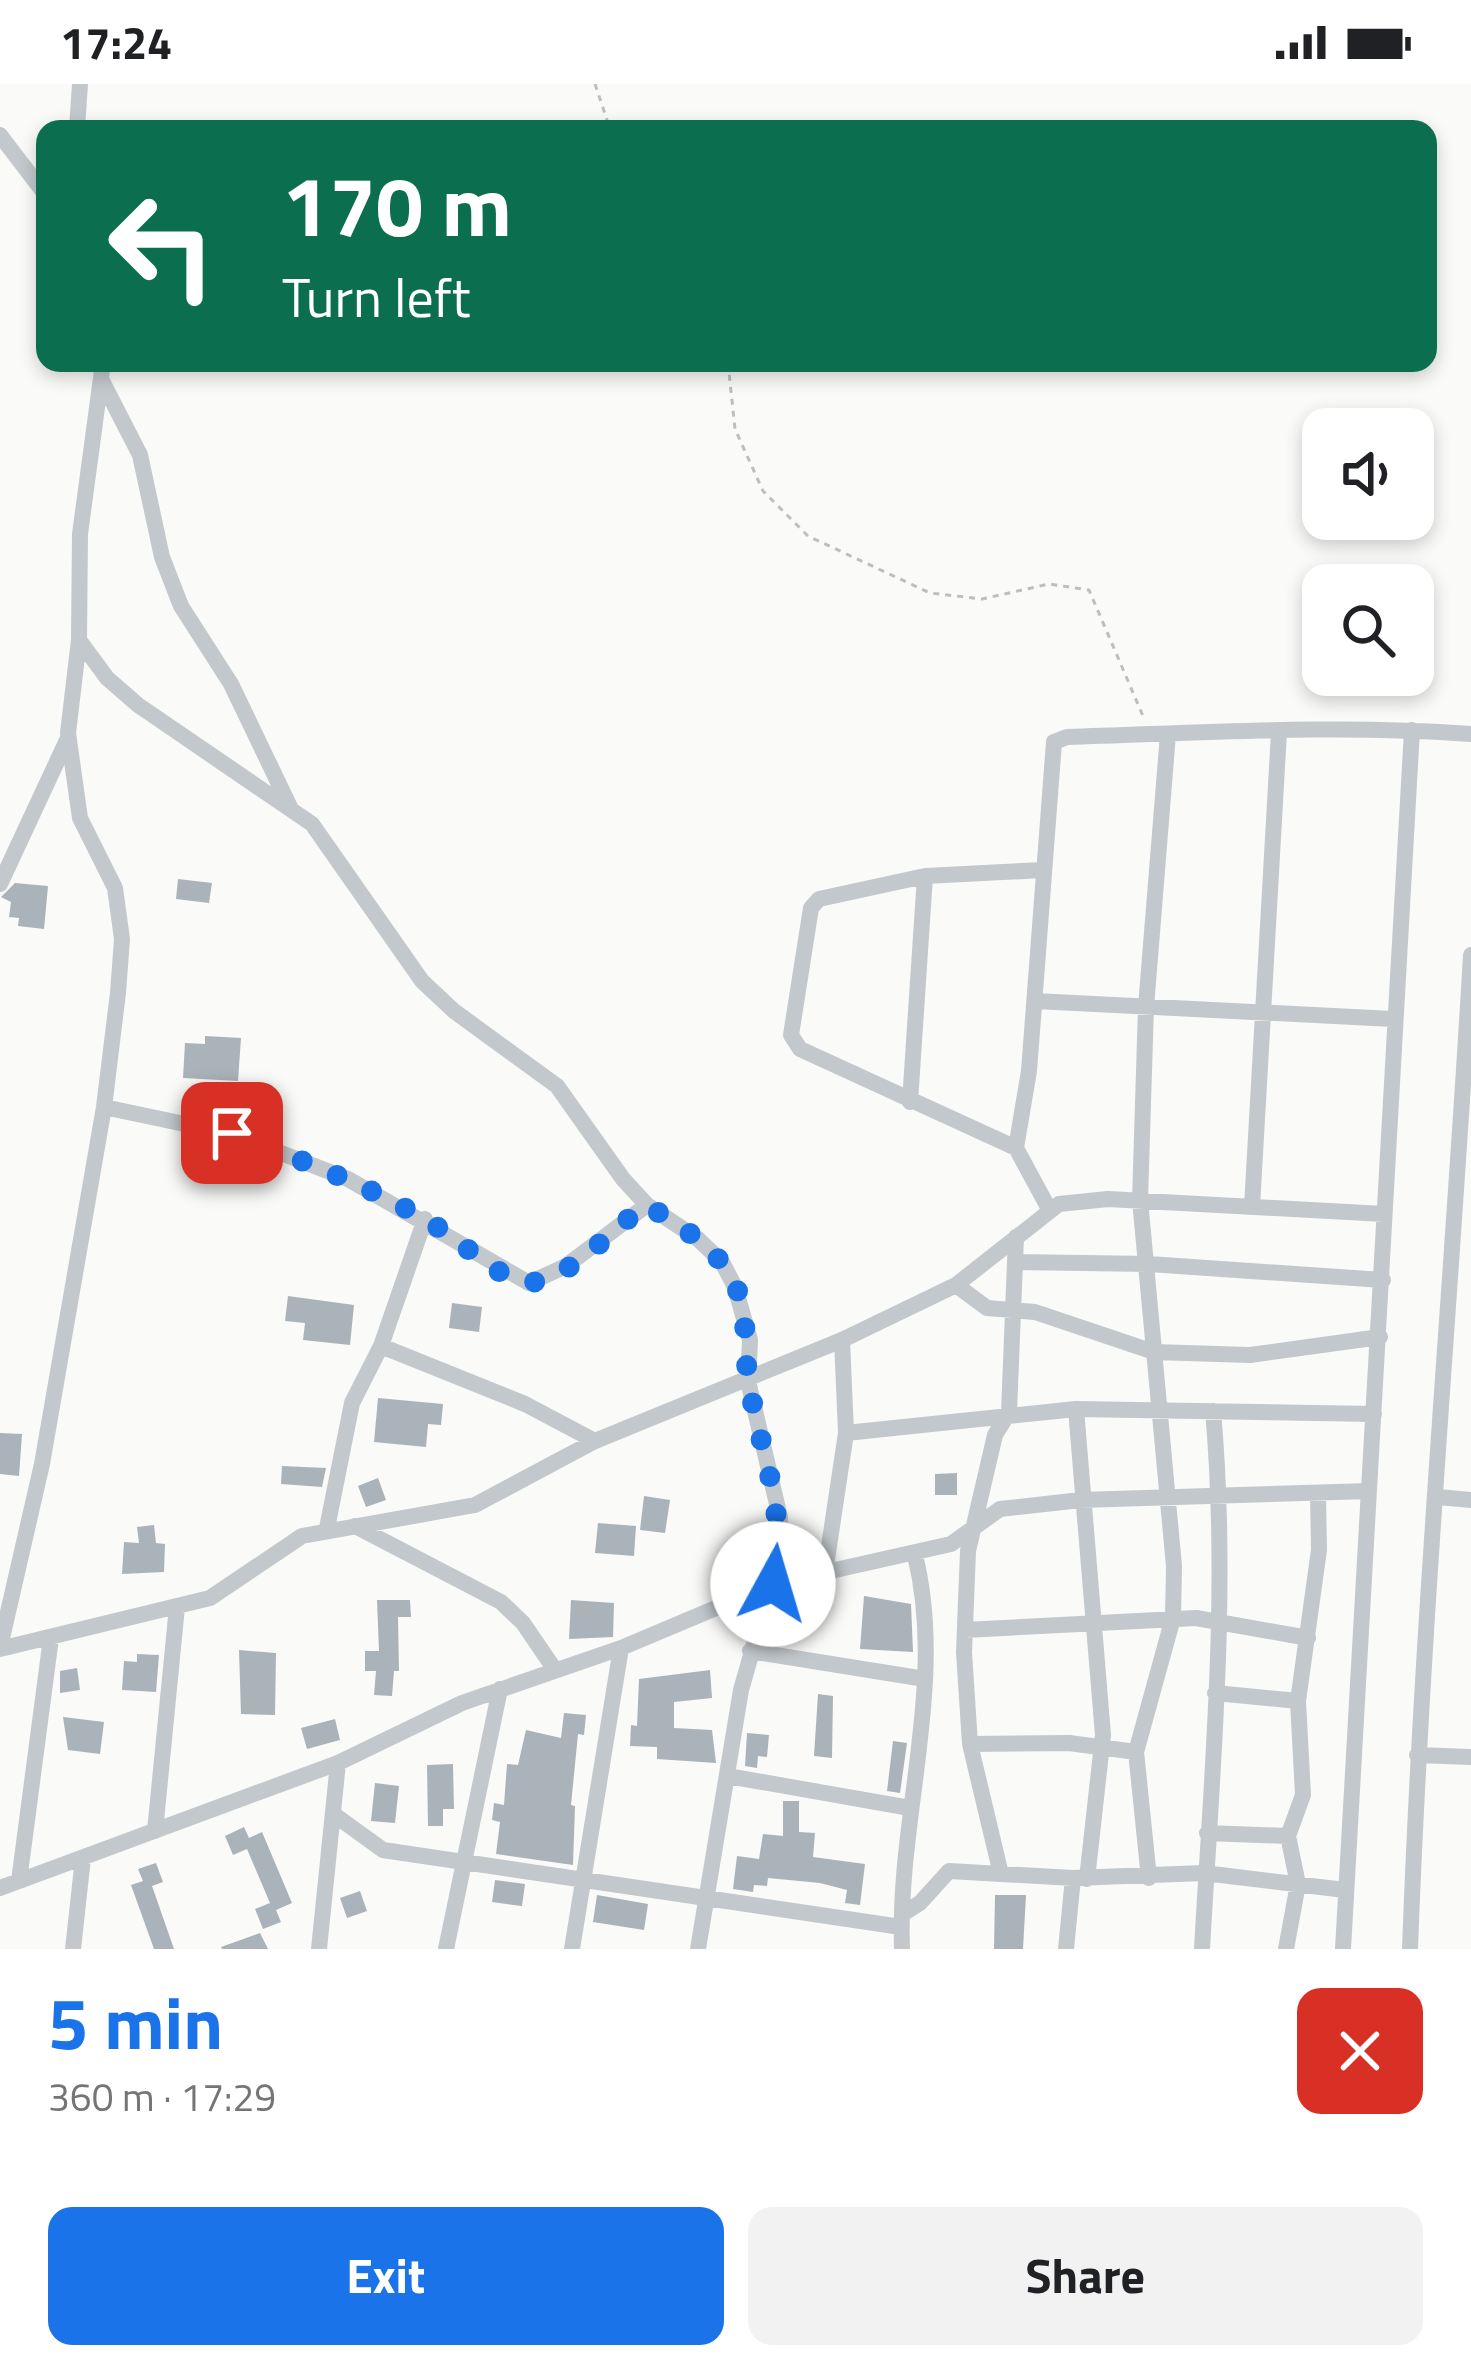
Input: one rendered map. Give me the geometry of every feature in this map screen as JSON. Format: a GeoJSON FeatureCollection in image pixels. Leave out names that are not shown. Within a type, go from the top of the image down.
{"type":"FeatureCollection","features":[{"type":"Feature","properties":{"kind":"street"},"geometry":{"type":"LineString","coordinates":[[78,120],[80,84]]}},
{"type":"Feature","properties":{"kind":"street"},"geometry":{"type":"LineString","coordinates":[[0,135],[36,182]]}},
{"type":"Feature","properties":{"kind":"street"},"geometry":{"type":"LineString","coordinates":[[102,372],[80,534],[79,640],[68,737],[80,818],[115,888],[122,939],[104,1107],[42,1464],[0,1648],[177,1607],[235,1586],[275,1551],[327,1528],[476,1505],[595,1441],[748,1381],[956,1285],[1049,1209],[1076,1201],[1140,1200],[1384,1214]]}},
{"type":"Feature","properties":{"kind":"street"},"geometry":{"type":"LineString","coordinates":[[102,372],[140,455],[162,556],[181,606],[231,685],[290,808]]}},
{"type":"Feature","properties":{"kind":"street"},"geometry":{"type":"LineString","coordinates":[[79,640],[107,678],[138,705],[290,808],[331,845],[412,970],[454,1011],[557,1085],[623,1180],[647,1205],[722,1262],[735,1287],[750,1340],[748,1381],[780,1517],[773,1584],[751,1651],[698,1949]]}},
{"type":"Feature","properties":{"kind":"street"},"geometry":{"type":"LineString","coordinates":[[1343,1949],[1412,730]]}},
{"type":"Feature","properties":{"kind":"street"},"geometry":{"type":"LineString","coordinates":[[1049,1209],[1016,1148],[1035,1000],[1054,742],[1066,737],[1159,734],[1412,730],[1471,734]]}},
{"type":"Feature","properties":{"kind":"street"},"geometry":{"type":"LineString","coordinates":[[1252,1207],[1279,732]]}},
{"type":"Feature","properties":{"kind":"street"},"geometry":{"type":"LineString","coordinates":[[1149,1877],[1136,1752],[1173,1618],[1140,1200],[1159,734]]}},
{"type":"Feature","properties":{"kind":"street"},"geometry":{"type":"LineString","coordinates":[[0,884],[68,737]]}},
{"type":"Feature","properties":{"kind":"street"},"geometry":{"type":"LineString","coordinates":[[1016,1148],[800,1049],[791,1035],[814,902],[827,894],[925,876],[1043,870]]}},
{"type":"Feature","properties":{"kind":"street"},"geometry":{"type":"LineString","coordinates":[[910,1102],[925,876]]}},
{"type":"Feature","properties":{"kind":"street"},"geometry":{"type":"LineString","coordinates":[[1410,1949],[1417,1755],[1463,1272],[1471,955]]}},
{"type":"Feature","properties":{"kind":"street"},"geometry":{"type":"LineString","coordinates":[[1035,1000],[1393,1019]]}},
{"type":"Feature","properties":{"kind":"street"},"geometry":{"type":"LineString","coordinates":[[104,1107],[232,1133],[348,1178],[530,1283],[566,1266],[647,1205]]}},
{"type":"Feature","properties":{"kind":"street"},"geometry":{"type":"LineString","coordinates":[[327,1528],[342,1434],[381,1346],[425,1219]]}},
{"type":"Feature","properties":{"kind":"street"},"geometry":{"type":"LineString","coordinates":[[1000,1870],[970,1744],[965,1630],[968,1551],[995,1435],[1009,1412],[1016,1238]]}},
{"type":"Feature","properties":{"kind":"street"},"geometry":{"type":"LineString","coordinates":[[1015,1262],[1148,1264],[1383,1280]]}},
{"type":"Feature","properties":{"kind":"street"},"geometry":{"type":"LineString","coordinates":[[956,1285],[975,1303],[1154,1352],[1250,1355],[1380,1337]]}},
{"type":"Feature","properties":{"kind":"street"},"geometry":{"type":"LineString","coordinates":[[825,1573],[846,1433],[842,1340]]}},
{"type":"Feature","properties":{"kind":"street"},"geometry":{"type":"LineString","coordinates":[[381,1346],[525,1404],[595,1441]]}},
{"type":"Feature","properties":{"kind":"street"},"geometry":{"type":"LineString","coordinates":[[846,1433],[1009,1412],[1076,1409],[1374,1414]]}},
{"type":"Feature","properties":{"kind":"street"},"geometry":{"type":"LineString","coordinates":[[1066,1949],[1103,1747],[1076,1409]]}},
{"type":"Feature","properties":{"kind":"street"},"geometry":{"type":"LineString","coordinates":[[1202,1949],[1219,1622],[1220,1495],[1213,1411]]}},
{"type":"Feature","properties":{"kind":"street"},"geometry":{"type":"LineString","coordinates":[[0,1888],[338,1763],[553,1667],[621,1648],[773,1584],[915,1556],[951,1544],[1000,1509],[1081,1500],[1369,1491]]}},
{"type":"Feature","properties":{"kind":"street"},"geometry":{"type":"LineString","coordinates":[[1286,1949],[1298,1884],[1288,1836],[1303,1795],[1298,1701],[1319,1550],[1318,1494]]}},
{"type":"Feature","properties":{"kind":"street"},"geometry":{"type":"LineString","coordinates":[[1438,1497],[1471,1500]]}},
{"type":"Feature","properties":{"kind":"street"},"geometry":{"type":"LineString","coordinates":[[355,1526],[501,1602],[523,1622],[553,1667]]}},
{"type":"Feature","properties":{"kind":"street"},"geometry":{"type":"LineString","coordinates":[[902,1949],[910,1808],[926,1679],[926,1610],[915,1556]]}},
{"type":"Feature","properties":{"kind":"street"},"geometry":{"type":"LineString","coordinates":[[155,1831],[177,1607]]}},
{"type":"Feature","properties":{"kind":"street"},"geometry":{"type":"LineString","coordinates":[[965,1630],[1173,1618],[1308,1638]]}},
{"type":"Feature","properties":{"kind":"street"},"geometry":{"type":"LineString","coordinates":[[19,1881],[51,1638]]}},
{"type":"Feature","properties":{"kind":"street"},"geometry":{"type":"LineString","coordinates":[[572,1949],[621,1648]]}},
{"type":"Feature","properties":{"kind":"street"},"geometry":{"type":"LineString","coordinates":[[751,1651],[926,1679]]}},
{"type":"Feature","properties":{"kind":"street"},"geometry":{"type":"LineString","coordinates":[[446,1949],[500,1689]]}},
{"type":"Feature","properties":{"kind":"street"},"geometry":{"type":"LineString","coordinates":[[1215,1693],[1298,1701]]}},
{"type":"Feature","properties":{"kind":"street"},"geometry":{"type":"LineString","coordinates":[[970,1744],[1136,1752]]}},
{"type":"Feature","properties":{"kind":"street"},"geometry":{"type":"LineString","coordinates":[[1417,1755],[1471,1757]]}},
{"type":"Feature","properties":{"kind":"street"},"geometry":{"type":"LineString","coordinates":[[319,1949],[338,1763]]}},
{"type":"Feature","properties":{"kind":"street"},"geometry":{"type":"LineString","coordinates":[[728,1776],[910,1808]]}},
{"type":"Feature","properties":{"kind":"street"},"geometry":{"type":"LineString","coordinates":[[336,1816],[383,1850],[902,1920]]}},
{"type":"Feature","properties":{"kind":"street"},"geometry":{"type":"LineString","coordinates":[[1207,1833],[1288,1836]]}},
{"type":"Feature","properties":{"kind":"street"},"geometry":{"type":"LineString","coordinates":[[73,1949],[82,1858]]}},
{"type":"Feature","properties":{"kind":"street"},"geometry":{"type":"LineString","coordinates":[[902,1920],[949,1871],[1000,1870],[1080,1879],[1204,1873],[1346,1890]]}},
{"type":"Feature","properties":{"kind":"path"},"geometry":{"type":"LineString","coordinates":[[596,84],[607,120]]}},
{"type":"Feature","properties":{"kind":"path"},"geometry":{"type":"LineString","coordinates":[[729,372],[735,429],[764,491],[808,536],[930,593],[982,599],[1049,584],[1089,590],[1159,734]]}},
{"type":"Feature","properties":{"kind":"building"},"geometry":{"type":"Polygon","coordinates":[[[178,879],[212,883],[209,903],[176,899],[178,879]]]}},
{"type":"Feature","properties":{"kind":"building"},"geometry":{"type":"Polygon","coordinates":[[[15,883],[48,886],[44,929],[18,926],[19,918],[9,917],[11,902],[1,897],[15,883]]]}},
{"type":"Feature","properties":{"kind":"building"},"geometry":{"type":"Polygon","coordinates":[[[205,1036],[241,1038],[238,1081],[183,1078],[185,1043],[205,1044],[205,1036]]]}},
{"type":"Feature","properties":{"kind":"building"},"geometry":{"type":"Polygon","coordinates":[[[288,1296],[354,1305],[350,1345],[303,1340],[305,1323],[285,1321],[288,1296]]]}},
{"type":"Feature","properties":{"kind":"building"},"geometry":{"type":"Polygon","coordinates":[[[452,1303],[482,1307],[479,1332],[449,1328],[452,1303]]]}},
{"type":"Feature","properties":{"kind":"building"},"geometry":{"type":"Polygon","coordinates":[[[378,1398],[443,1404],[441,1425],[428,1424],[426,1447],[374,1442],[378,1398]]]}},
{"type":"Feature","properties":{"kind":"building"},"geometry":{"type":"Polygon","coordinates":[[[0,1433],[22,1434],[19,1476],[0,1474],[0,1433]]]}},
{"type":"Feature","properties":{"kind":"building"},"geometry":{"type":"Polygon","coordinates":[[[282,1466],[326,1468],[322,1487],[281,1484],[282,1466]]]}},
{"type":"Feature","properties":{"kind":"building"},"geometry":{"type":"Polygon","coordinates":[[[957,1473],[957,1495],[935,1495],[935,1474],[957,1473]]]}},
{"type":"Feature","properties":{"kind":"building"},"geometry":{"type":"Polygon","coordinates":[[[378,1478],[386,1500],[366,1507],[358,1486],[378,1478]]]}},
{"type":"Feature","properties":{"kind":"building"},"geometry":{"type":"Polygon","coordinates":[[[644,1496],[670,1500],[665,1533],[640,1530],[644,1496]]]}},
{"type":"Feature","properties":{"kind":"building"},"geometry":{"type":"Polygon","coordinates":[[[598,1523],[636,1526],[634,1556],[595,1553],[598,1523]]]}},
{"type":"Feature","properties":{"kind":"building"},"geometry":{"type":"Polygon","coordinates":[[[154,1525],[156,1543],[165,1544],[164,1572],[122,1574],[124,1542],[139,1543],[137,1527],[154,1525]]]}},
{"type":"Feature","properties":{"kind":"building"},"geometry":{"type":"Polygon","coordinates":[[[864,1596],[911,1604],[913,1652],[860,1649],[864,1596]]]}},
{"type":"Feature","properties":{"kind":"building"},"geometry":{"type":"Polygon","coordinates":[[[377,1600],[410,1600],[411,1617],[398,1617],[399,1671],[394,1671],[392,1696],[374,1695],[376,1671],[365,1671],[365,1651],[379,1651],[377,1600]]]}},
{"type":"Feature","properties":{"kind":"building"},"geometry":{"type":"Polygon","coordinates":[[[571,1600],[614,1603],[613,1637],[569,1639],[571,1600]]]}},
{"type":"Feature","properties":{"kind":"building"},"geometry":{"type":"Polygon","coordinates":[[[239,1650],[276,1653],[275,1715],[241,1714],[239,1650]]]}},
{"type":"Feature","properties":{"kind":"building"},"geometry":{"type":"Polygon","coordinates":[[[137,1654],[159,1655],[156,1692],[122,1690],[124,1661],[137,1662],[137,1654]]]}},
{"type":"Feature","properties":{"kind":"building"},"geometry":{"type":"Polygon","coordinates":[[[77,1668],[80,1690],[60,1693],[60,1671],[77,1668]]]}},
{"type":"Feature","properties":{"kind":"building"},"geometry":{"type":"Polygon","coordinates":[[[710,1670],[712,1698],[674,1702],[674,1728],[712,1730],[716,1763],[657,1759],[657,1747],[630,1746],[631,1725],[637,1726],[639,1679],[710,1670]]]}},
{"type":"Feature","properties":{"kind":"building"},"geometry":{"type":"Polygon","coordinates":[[[818,1694],[833,1696],[832,1758],[814,1756],[818,1694]]]}},
{"type":"Feature","properties":{"kind":"building"},"geometry":{"type":"Polygon","coordinates":[[[564,1713],[586,1715],[584,1735],[578,1734],[571,1805],[575,1806],[573,1865],[496,1854],[500,1822],[492,1820],[494,1803],[504,1805],[507,1764],[518,1765],[526,1730],[561,1738],[564,1713]]]}},
{"type":"Feature","properties":{"kind":"building"},"geometry":{"type":"Polygon","coordinates":[[[63,1717],[104,1722],[100,1754],[68,1750],[63,1717]]]}},
{"type":"Feature","properties":{"kind":"building"},"geometry":{"type":"Polygon","coordinates":[[[335,1719],[340,1740],[307,1749],[301,1728],[335,1719]]]}},
{"type":"Feature","properties":{"kind":"building"},"geometry":{"type":"Polygon","coordinates":[[[747,1733],[769,1735],[767,1757],[758,1756],[757,1768],[745,1766],[747,1733]]]}},
{"type":"Feature","properties":{"kind":"building"},"geometry":{"type":"Polygon","coordinates":[[[893,1741],[907,1743],[900,1793],[887,1791],[893,1741]]]}},
{"type":"Feature","properties":{"kind":"building"},"geometry":{"type":"Polygon","coordinates":[[[453,1764],[454,1809],[443,1809],[443,1826],[428,1826],[427,1765],[453,1764]]]}},
{"type":"Feature","properties":{"kind":"building"},"geometry":{"type":"Polygon","coordinates":[[[375,1783],[399,1786],[395,1823],[371,1821],[375,1783]]]}},
{"type":"Feature","properties":{"kind":"building"},"geometry":{"type":"Polygon","coordinates":[[[783,1801],[799,1801],[799,1832],[815,1833],[813,1857],[865,1864],[860,1905],[845,1903],[847,1890],[820,1883],[768,1878],[767,1886],[754,1885],[753,1892],[733,1889],[737,1856],[759,1859],[763,1834],[783,1836],[783,1801]]]}},
{"type":"Feature","properties":{"kind":"building"},"geometry":{"type":"Polygon","coordinates":[[[244,1827],[249,1838],[262,1832],[292,1903],[276,1910],[281,1922],[263,1929],[255,1909],[270,1903],[247,1849],[233,1855],[225,1836],[244,1827]]]}},
{"type":"Feature","properties":{"kind":"building"},"geometry":{"type":"Polygon","coordinates":[[[156,1863],[163,1882],[152,1886],[174,1949],[154,1949],[131,1885],[143,1881],[138,1869],[156,1863]]]}},
{"type":"Feature","properties":{"kind":"building"},"geometry":{"type":"Polygon","coordinates":[[[495,1880],[525,1884],[522,1906],[492,1902],[495,1880]]]}},
{"type":"Feature","properties":{"kind":"building"},"geometry":{"type":"Polygon","coordinates":[[[360,1891],[367,1911],[347,1918],[340,1898],[360,1891]]]}},
{"type":"Feature","properties":{"kind":"building"},"geometry":{"type":"Polygon","coordinates":[[[597,1895],[648,1904],[644,1930],[593,1922],[597,1895]]]}},
{"type":"Feature","properties":{"kind":"building"},"geometry":{"type":"Polygon","coordinates":[[[995,1895],[1026,1895],[1023,1949],[994,1949],[995,1895]]]}},
{"type":"Feature","properties":{"kind":"building"},"geometry":{"type":"Polygon","coordinates":[[[260,1933],[268,1949],[221,1947],[260,1933]]]}},
{"type":"Feature","properties":{"kind":"route"},"geometry":{"type":"LineString","coordinates":[[232,1133],[348,1178],[425,1219],[519,1281],[541,1280],[566,1266],[647,1205],[698,1239],[722,1262],[735,1287],[750,1340],[748,1381],[780,1517],[773,1584]]}}]}
